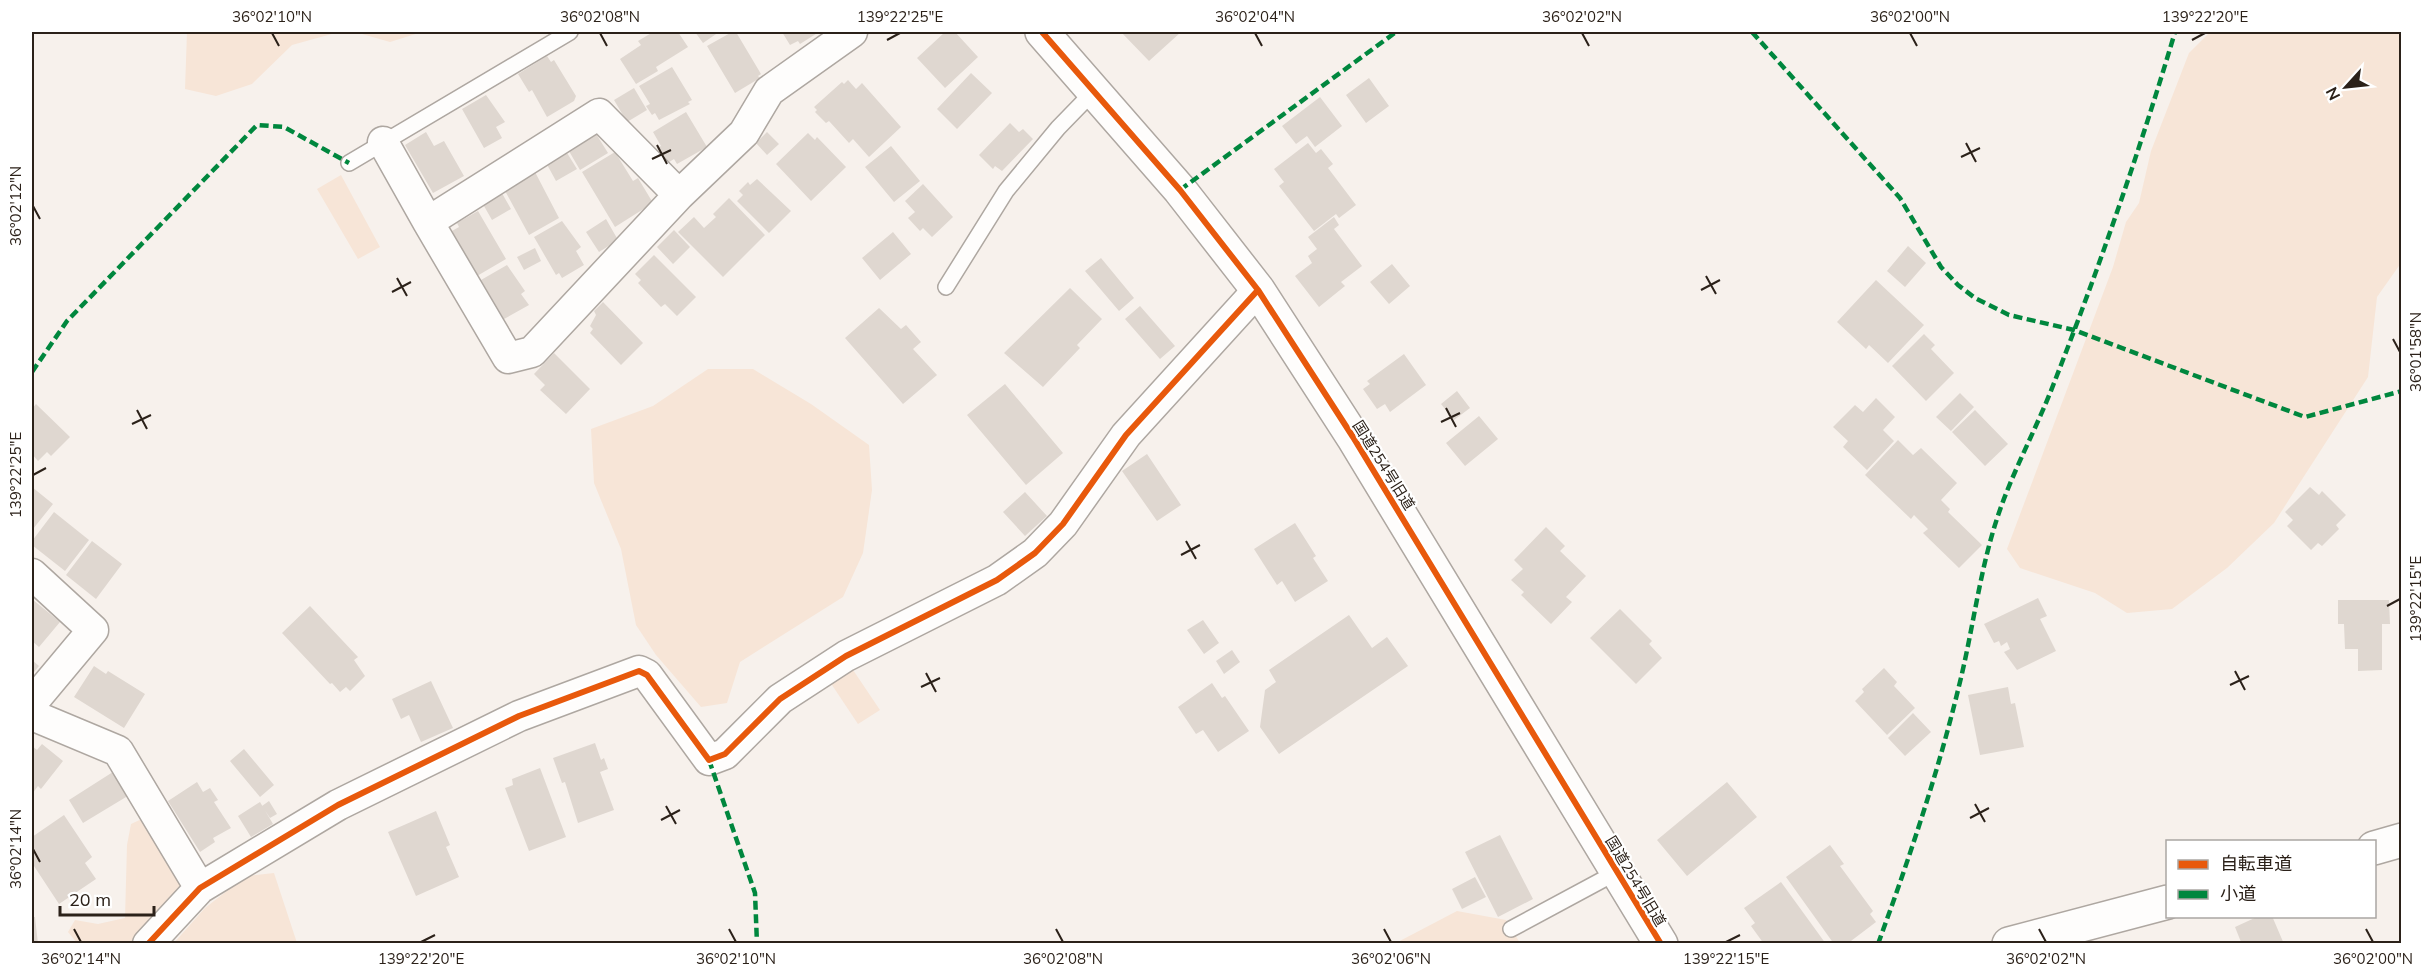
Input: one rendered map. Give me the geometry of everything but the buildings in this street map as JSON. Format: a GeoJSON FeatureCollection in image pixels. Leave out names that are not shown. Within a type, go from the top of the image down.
{"type":"FeatureCollection","features":[{"type":"Feature","properties":{"kind":"street"},"geometry":{"type":"LineString","coordinates":[[383,142],[508,358],[532,352],[679,195],[744,133],[769,91],[852,32]]}},
{"type":"Feature","properties":{"kind":"street","name":"国道254号旧道"},"geometry":{"type":"LineString","coordinates":[[1042,32],[1180,190],[1258,290],[1353,437],[1660,944]]}},
{"type":"Feature","properties":{"kind":"street"},"geometry":{"type":"LineString","coordinates":[[428,222],[599,114],[679,195]]}},
{"type":"Feature","properties":{"kind":"street"},"geometry":{"type":"LineString","coordinates":[[148,944],[200,888],[338,805],[519,716],[639,671],[647,675],[709,760],[725,754],[780,699],[846,656],[997,580],[1035,553],[1063,524],[1126,435],[1258,290]]}},
{"type":"Feature","properties":{"kind":"street"},"geometry":{"type":"LineString","coordinates":[[32,574],[93,630],[32,703]]}},
{"type":"Feature","properties":{"kind":"street"},"geometry":{"type":"LineString","coordinates":[[32,715],[118,751],[200,888]]}},
{"type":"Feature","properties":{"kind":"street"},"geometry":{"type":"LineString","coordinates":[[2376,847],[2402,840]]}},
{"type":"Feature","properties":{"kind":"street"},"geometry":{"type":"LineString","coordinates":[[2009,944],[2166,903]]}},
{"type":"Feature","properties":{"kind":"lane"},"geometry":{"type":"LineString","coordinates":[[349,163],[570,32]]}},
{"type":"Feature","properties":{"kind":"lane"},"geometry":{"type":"LineString","coordinates":[[946,287],[1006,191],[1058,128],[1094,91]]}},
{"type":"Feature","properties":{"kind":"lane"},"geometry":{"type":"LineString","coordinates":[[1511,929],[1617,872]]}},
{"type":"Feature","properties":{"kind":"shaded area"},"geometry":{"type":"Polygon","coordinates":[[[187,32],[339,32],[292,45],[252,84],[216,96],[185,89],[187,32]]]}},
{"type":"Feature","properties":{"kind":"shaded area"},"geometry":{"type":"Polygon","coordinates":[[[355,32],[422,32],[390,42],[355,32]]]}},
{"type":"Feature","properties":{"kind":"shaded area"},"geometry":{"type":"Polygon","coordinates":[[[2210,32],[2401,32],[2401,263],[2377,297],[2368,377],[2274,523],[2227,568],[2172,609],[2127,613],[2095,593],[2020,568],[2007,549],[2113,267],[2126,222],[2139,203],[2151,151],[2189,53],[2210,32]]]}},
{"type":"Feature","properties":{"kind":"shaded area"},"geometry":{"type":"Polygon","coordinates":[[[341,175],[380,247],[358,259],[317,189],[341,175]]]}},
{"type":"Feature","properties":{"kind":"shaded area"},"geometry":{"type":"Polygon","coordinates":[[[708,369],[753,369],[811,404],[869,445],[872,490],[863,553],[843,597],[740,662],[727,703],[701,707],[656,655],[636,625],[621,549],[594,483],[591,429],[653,406],[708,369]]]}},
{"type":"Feature","properties":{"kind":"shaded area"},"geometry":{"type":"Polygon","coordinates":[[[849,664],[880,710],[858,724],[828,679],[849,664]]]}},
{"type":"Feature","properties":{"kind":"shaded area"},"geometry":{"type":"Polygon","coordinates":[[[146,817],[185,883],[137,943],[77,943],[68,932],[75,920],[98,924],[125,918],[127,845],[131,824],[146,817]]]}},
{"type":"Feature","properties":{"kind":"shaded area"},"geometry":{"type":"Polygon","coordinates":[[[274,873],[297,943],[173,944],[205,908],[246,876],[274,873]]]}},
{"type":"Feature","properties":{"kind":"shaded area"},"geometry":{"type":"Polygon","coordinates":[[[1457,911],[1506,920],[1520,943],[1394,944],[1457,911]]]}},
{"type":"Feature","properties":{"kind":"marked path"},"geometry":{"type":"LineString","coordinates":[[1180,190],[1396,32]]}},
{"type":"Feature","properties":{"kind":"marked path"},"geometry":{"type":"LineString","coordinates":[[1752,32],[1900,198],[1941,267],[1958,285],[1975,298],[2009,315],[2074,330],[2305,417],[2402,391]]}},
{"type":"Feature","properties":{"kind":"marked path"},"geometry":{"type":"LineString","coordinates":[[1878,944],[1912,848],[1942,751],[1994,529],[2007,491],[2048,399],[2087,296],[2133,165],[2175,32]]}},
{"type":"Feature","properties":{"kind":"marked path"},"geometry":{"type":"LineString","coordinates":[[32,372],[67,321],[257,125],[284,127],[349,163]]}},
{"type":"Feature","properties":{"kind":"marked path"},"geometry":{"type":"LineString","coordinates":[[709,760],[755,893],[757,944]]}},
{"type":"Feature","properties":{"kind":"cycle path"},"geometry":{"type":"LineString","coordinates":[[1042,32],[1180,190],[1258,290],[1353,437],[1661,944]]}},
{"type":"Feature","properties":{"kind":"cycle path"},"geometry":{"type":"LineString","coordinates":[[148,944],[200,888],[338,805],[519,716],[639,671],[647,675],[709,760],[725,754],[780,699],[846,656],[997,580],[1035,553],[1063,524],[1126,435],[1258,290]]}}]}
